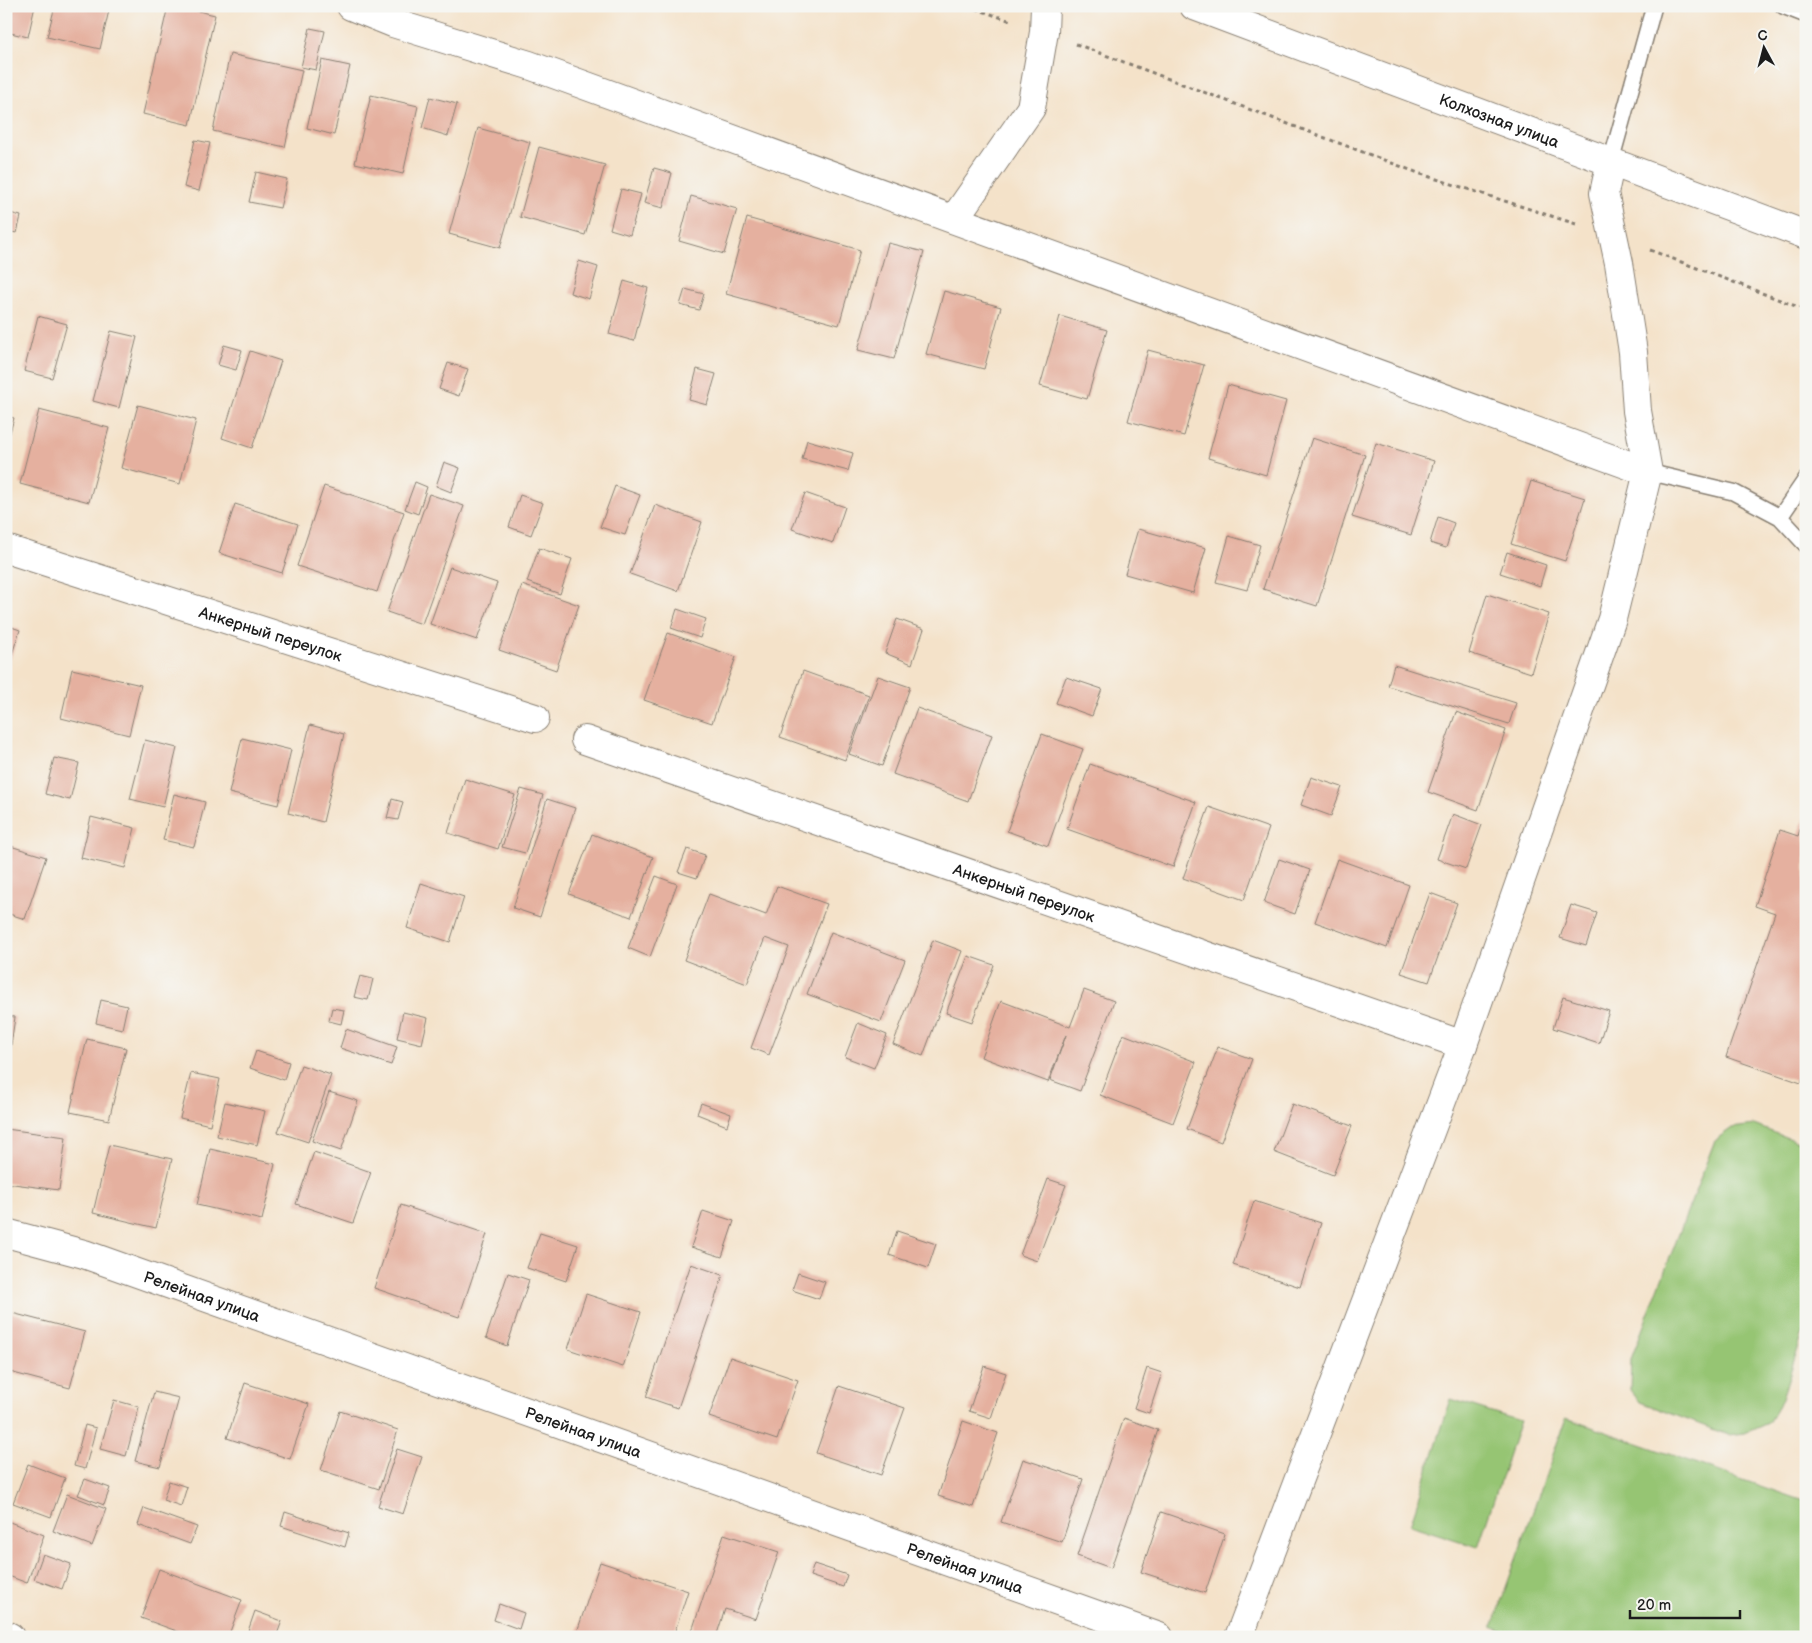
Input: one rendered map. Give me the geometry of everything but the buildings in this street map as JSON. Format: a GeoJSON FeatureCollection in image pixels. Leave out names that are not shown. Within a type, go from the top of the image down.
{"type":"FeatureCollection","features":[{"type":"Feature","properties":{"kind":"street"},"geometry":{"type":"LineString","coordinates":[[351,6],[396,14],[529,65],[1648,472]]}},
{"type":"Feature","properties":{"kind":"street","name":"Колхозная улица"},"geometry":{"type":"LineString","coordinates":[[1194,6],[1806,235]]}},
{"type":"Feature","properties":{"kind":"street"},"geometry":{"type":"LineString","coordinates":[[954,219],[1031,108],[1045,19]]}},
{"type":"Feature","properties":{"kind":"street"},"geometry":{"type":"LineString","coordinates":[[1238,1637],[1463,1045],[1612,619],[1648,472],[1637,411],[1633,352],[1619,263],[1604,193],[1611,161]]}},
{"type":"Feature","properties":{"kind":"street","name":"Анкерный переулок"},"geometry":{"type":"LineString","coordinates":[[6,549],[535,718]]}},
{"type":"Feature","properties":{"kind":"street","name":"Анкерный переулок"},"geometry":{"type":"LineString","coordinates":[[585,740],[1463,1045]]}},
{"type":"Feature","properties":{"kind":"street","name":"Релейная улица"},"geometry":{"type":"LineString","coordinates":[[6,1233],[84,1254],[1159,1637]]}},
{"type":"Feature","properties":{"kind":"street"},"geometry":{"type":"LineString","coordinates":[[6,1635],[10,1637]]}},
{"type":"Feature","properties":{"kind":"lane"},"geometry":{"type":"LineString","coordinates":[[1611,161],[1654,6]]}},
{"type":"Feature","properties":{"kind":"lane"},"geometry":{"type":"LineString","coordinates":[[1783,6],[1806,15]]}},
{"type":"Feature","properties":{"kind":"lane"},"geometry":{"type":"LineString","coordinates":[[1648,472],[1733,492],[1780,517],[1806,545]]}},
{"type":"Feature","properties":{"kind":"lane"},"geometry":{"type":"LineString","coordinates":[[1780,517],[1806,479]]}},
{"type":"Feature","properties":{"kind":"path"},"geometry":{"type":"LineString","coordinates":[[968,6],[1045,19],[1421,174],[1613,236],[1806,310]]}},
{"type":"Feature","properties":{"kind":"green space"},"geometry":{"type":"Polygon","coordinates":[[[1754,1125],[1806,1145],[1806,1324],[1782,1399],[1768,1423],[1745,1433],[1728,1435],[1640,1402],[1630,1390],[1631,1359],[1715,1140],[1732,1128],[1754,1125]]]}},
{"type":"Feature","properties":{"kind":"green space"},"geometry":{"type":"Polygon","coordinates":[[[1451,1399],[1520,1421],[1478,1547],[1410,1525],[1451,1399]]]}},
{"type":"Feature","properties":{"kind":"green space"},"geometry":{"type":"Polygon","coordinates":[[[1566,1418],[1806,1502],[1806,1637],[1518,1637],[1492,1627],[1566,1418]]]}}]}
